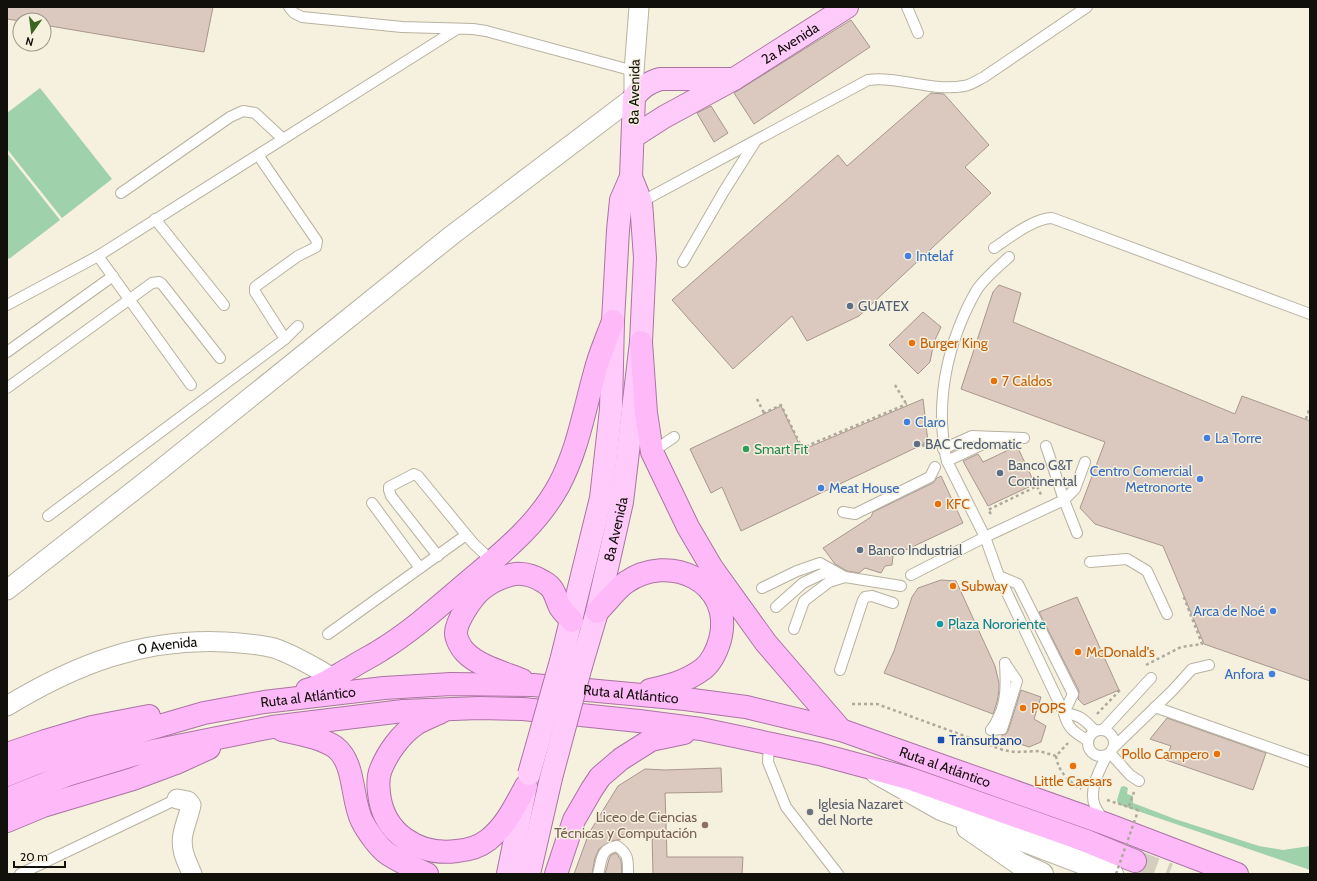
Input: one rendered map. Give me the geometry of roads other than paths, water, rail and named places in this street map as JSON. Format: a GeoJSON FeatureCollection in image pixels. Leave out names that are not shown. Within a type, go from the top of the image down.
{"type":"FeatureCollection","features":[{"type":"Feature","properties":{"kind":"highway"},"geometry":{"type":"LineString","coordinates":[[264,702],[314,688],[381,650],[403,635],[492,561],[531,526],[548,504],[571,460],[578,440],[595,371],[613,321]]}},
{"type":"Feature","properties":{"kind":"highway"},"geometry":{"type":"LineString","coordinates":[[641,342],[646,413],[652,452],[688,527],[712,568],[766,643],[841,730]]}},
{"type":"Feature","properties":{"kind":"highway"},"geometry":{"type":"LineString","coordinates":[[597,612],[625,583],[643,574],[664,569],[680,571],[696,577],[709,588],[718,604],[722,620],[722,633],[715,654],[704,668],[690,677],[671,685],[632,694]]}},
{"type":"Feature","properties":{"kind":"highway"},"geometry":{"type":"LineString","coordinates":[[533,684],[478,662],[465,652],[459,643],[456,633],[464,612],[471,601],[482,589],[499,579],[516,574],[531,575],[546,582],[555,592],[560,607],[572,621]]}},
{"type":"Feature","properties":{"kind":"highway","name":"Ruta al Atlántico"},"geometry":{"type":"LineString","coordinates":[[7,775],[34,764],[87,747],[204,713],[264,702],[384,688],[452,684],[533,684],[685,699],[746,707],[841,730],[1106,824],[1237,874]]}},
{"type":"Feature","properties":{"kind":"highway","name":"Ruta al Atlántico"},"geometry":{"type":"LineString","coordinates":[[7,799],[67,775],[132,755],[272,727],[403,711],[480,708],[523,709],[701,729],[769,742],[861,765],[919,782],[1084,840],[1135,861]]}},
{"type":"Feature","properties":{"kind":"highway"},"geometry":{"type":"LineString","coordinates":[[449,709],[416,724],[397,741],[381,770],[378,786],[382,808],[396,832],[409,842],[426,849],[449,852],[471,849],[487,841],[504,825],[528,780]]}},
{"type":"Feature","properties":{"kind":"highway"},"geometry":{"type":"LineString","coordinates":[[7,754],[72,733],[143,716],[204,713]]}},
{"type":"Feature","properties":{"kind":"highway"},"geometry":{"type":"LineString","coordinates":[[272,727],[311,737],[328,743],[335,748],[341,754],[349,771],[361,820],[369,833],[388,854],[427,874]]}},
{"type":"Feature","properties":{"kind":"highway"},"geometry":{"type":"LineString","coordinates":[[556,874],[574,820],[600,777],[620,759],[651,740],[701,729]]}},
{"type":"Feature","properties":{"kind":"highway"},"geometry":{"type":"LineString","coordinates":[[7,821],[43,806],[176,763],[244,732]]}},
{"type":"Feature","properties":{"kind":"main road","name":"2a Avenida"},"geometry":{"type":"LineString","coordinates":[[633,137],[664,117],[734,79],[847,7]]}},
{"type":"Feature","properties":{"kind":"main road"},"geometry":{"type":"LineString","coordinates":[[634,97],[641,88],[650,82],[660,79],[734,79]]}},
{"type":"Feature","properties":{"kind":"main road","name":"8a Avenida"},"geometry":{"type":"LineString","coordinates":[[529,874],[550,778],[571,664],[572,621],[601,498],[611,409],[613,321],[618,230],[621,200],[631,177],[634,97]]}},
{"type":"Feature","properties":{"kind":"main road","name":"8a Avenida"},"geometry":{"type":"LineString","coordinates":[[508,874],[528,780],[571,664],[597,612],[622,502],[641,342],[645,258],[641,202],[631,177]]}},
{"type":"Feature","properties":{"kind":"main road","name":"Ruta al Atlántico"},"geometry":{"type":"LineString","coordinates":[[861,765],[941,809],[1112,874]]}},
{"type":"Feature","properties":{"kind":"main road"},"geometry":{"type":"LineString","coordinates":[[941,809],[1020,864],[1042,874]]}},
{"type":"Feature","properties":{"kind":"street","name":"8a Avenida"},"geometry":{"type":"LineString","coordinates":[[634,97],[634,70],[639,7]]}},
{"type":"Feature","properties":{"kind":"street"},"geometry":{"type":"LineString","coordinates":[[7,590],[155,474],[452,235],[634,97]]}},
{"type":"Feature","properties":{"kind":"street","name":"0 Avenida"},"geometry":{"type":"LineString","coordinates":[[7,706],[37,688],[78,668],[116,655],[167,644],[205,641],[250,644],[272,648],[297,657],[333,678]]}},
{"type":"Feature","properties":{"kind":"street"},"geometry":{"type":"LineString","coordinates":[[178,799],[188,801],[190,805],[183,833],[182,845],[183,855],[192,874]]}},
{"type":"Feature","properties":{"kind":"lane"},"geometry":{"type":"LineString","coordinates":[[289,7],[294,13],[302,18],[402,27],[457,28],[486,31],[634,70]]}},
{"type":"Feature","properties":{"kind":"lane"},"geometry":{"type":"LineString","coordinates":[[907,7],[918,33]]}},
{"type":"Feature","properties":{"kind":"lane"},"geometry":{"type":"LineString","coordinates":[[641,202],[868,80],[882,78],[943,88],[966,86],[984,77],[1087,7]]}},
{"type":"Feature","properties":{"kind":"lane"},"geometry":{"type":"LineString","coordinates":[[7,305],[98,256],[457,28]]}},
{"type":"Feature","properties":{"kind":"lane"},"geometry":{"type":"LineString","coordinates":[[121,193],[230,117],[243,111],[255,113],[283,139]]}},
{"type":"Feature","properties":{"kind":"lane"},"geometry":{"type":"LineString","coordinates":[[683,262],[724,191],[756,140]]}},
{"type":"Feature","properties":{"kind":"lane"},"geometry":{"type":"LineString","coordinates":[[258,155],[317,241],[316,247],[298,256],[255,286],[255,292],[285,339]]}},
{"type":"Feature","properties":{"kind":"lane"},"geometry":{"type":"LineString","coordinates":[[994,248],[1018,232],[1041,220],[1052,218],[1310,314]]}},
{"type":"Feature","properties":{"kind":"lane"},"geometry":{"type":"LineString","coordinates":[[155,219],[224,305]]}},
{"type":"Feature","properties":{"kind":"lane"},"geometry":{"type":"LineString","coordinates":[[98,256],[191,385]]}},
{"type":"Feature","properties":{"kind":"lane"},"geometry":{"type":"LineString","coordinates":[[1008,257],[978,288],[953,343],[944,376],[942,391],[941,411],[943,449],[947,461],[983,533],[999,576],[1064,713],[1067,725],[1088,740]]}},
{"type":"Feature","properties":{"kind":"lane"},"geometry":{"type":"LineString","coordinates":[[7,352],[113,276]]}},
{"type":"Feature","properties":{"kind":"lane"},"geometry":{"type":"LineString","coordinates":[[7,388],[129,299],[152,283],[159,282],[220,358]]}},
{"type":"Feature","properties":{"kind":"lane"},"geometry":{"type":"LineString","coordinates":[[48,516],[285,339],[298,326]]}},
{"type":"Feature","properties":{"kind":"lane"},"geometry":{"type":"LineString","coordinates":[[943,449],[972,436],[1024,438]]}},
{"type":"Feature","properties":{"kind":"lane"},"geometry":{"type":"LineString","coordinates":[[652,452],[674,437]]}},
{"type":"Feature","properties":{"kind":"lane"},"geometry":{"type":"LineString","coordinates":[[947,461],[998,437]]}},
{"type":"Feature","properties":{"kind":"lane"},"geometry":{"type":"LineString","coordinates":[[1046,446],[1077,533]]}},
{"type":"Feature","properties":{"kind":"lane"},"geometry":{"type":"LineString","coordinates":[[911,575],[983,533],[1064,500],[1075,489],[1085,462]]}},
{"type":"Feature","properties":{"kind":"lane"},"geometry":{"type":"LineString","coordinates":[[843,512],[854,514],[930,477],[935,467]]}},
{"type":"Feature","properties":{"kind":"lane"},"geometry":{"type":"LineString","coordinates":[[438,556],[391,496],[389,490],[390,487],[414,474],[416,474],[466,535],[492,561]]}},
{"type":"Feature","properties":{"kind":"lane"},"geometry":{"type":"LineString","coordinates":[[372,503],[420,568]]}},
{"type":"Feature","properties":{"kind":"lane"},"geometry":{"type":"LineString","coordinates":[[328,634],[466,535]]}},
{"type":"Feature","properties":{"kind":"lane"},"geometry":{"type":"LineString","coordinates":[[1090,562],[1127,559],[1147,571],[1167,614]]}},
{"type":"Feature","properties":{"kind":"lane"},"geometry":{"type":"LineString","coordinates":[[762,588],[797,571],[820,563],[846,577]]}},
{"type":"Feature","properties":{"kind":"lane"},"geometry":{"type":"LineString","coordinates":[[776,607],[803,583],[824,573],[901,586]]}},
{"type":"Feature","properties":{"kind":"lane"},"geometry":{"type":"LineString","coordinates":[[999,576],[1018,584],[1073,694],[1064,713]]}},
{"type":"Feature","properties":{"kind":"lane"},"geometry":{"type":"LineString","coordinates":[[794,629],[804,601],[829,582],[846,577]]}},
{"type":"Feature","properties":{"kind":"lane"},"geometry":{"type":"LineString","coordinates":[[840,670],[863,600],[866,597],[872,596],[893,603]]}},
{"type":"Feature","properties":{"kind":"lane"},"geometry":{"type":"LineString","coordinates":[[991,730],[999,717],[1004,700],[1006,681],[1005,663]]}},
{"type":"Feature","properties":{"kind":"lane"},"geometry":{"type":"LineString","coordinates":[[1151,678],[1099,730],[1089,736],[1089,749],[1091,752],[1098,756],[1110,752],[1192,669],[1209,665]]}},
{"type":"Feature","properties":{"kind":"lane"},"geometry":{"type":"LineString","coordinates":[[1155,707],[1310,762]]}},
{"type":"Feature","properties":{"kind":"lane"},"geometry":{"type":"LineString","coordinates":[[1064,713],[1077,714],[1099,730],[1111,734],[1114,742],[1098,773],[1093,796],[1095,805],[1106,824]]}},
{"type":"Feature","properties":{"kind":"lane"},"geometry":{"type":"LineString","coordinates":[[769,742],[768,762],[786,807],[838,874]]}},
{"type":"Feature","properties":{"kind":"lane"},"geometry":{"type":"LineString","coordinates":[[1110,752],[1130,775],[1139,781]]}},
{"type":"Feature","properties":{"kind":"lane"},"geometry":{"type":"LineString","coordinates":[[20,874],[178,799]]}},
{"type":"Feature","properties":{"kind":"lane"},"geometry":{"type":"LineString","coordinates":[[598,874],[603,853],[609,847],[617,846],[624,850],[628,858],[628,874]]}},
{"type":"Feature","properties":{"kind":"tunnel"},"geometry":{"type":"LineString","coordinates":[[1135,861],[1169,874]]}},
{"type":"Feature","properties":{"kind":"place","name":"Intelaf"},"geometry":{"type":"Point","coordinates":[908,256]}},
{"type":"Feature","properties":{"kind":"place","name":"GUATEX"},"geometry":{"type":"Point","coordinates":[850,306]}},
{"type":"Feature","properties":{"kind":"place","name":"Burger King"},"geometry":{"type":"Point","coordinates":[912,343]}},
{"type":"Feature","properties":{"kind":"place","name":"7 Caldos"},"geometry":{"type":"Point","coordinates":[994,381]}},
{"type":"Feature","properties":{"kind":"place","name":"Claro"},"geometry":{"type":"Point","coordinates":[907,422]}},
{"type":"Feature","properties":{"kind":"place","name":"La Torre"},"geometry":{"type":"Point","coordinates":[1207,438]}},
{"type":"Feature","properties":{"kind":"place","name":"BAC Credomatic"},"geometry":{"type":"Point","coordinates":[917,444]}},
{"type":"Feature","properties":{"kind":"place","name":"Smart Fit"},"geometry":{"type":"Point","coordinates":[746,449]}},
{"type":"Feature","properties":{"kind":"place","name":"Banco G&T Continental"},"geometry":{"type":"Point","coordinates":[1000,473]}},
{"type":"Feature","properties":{"kind":"place","name":"Centro Comercial Metronorte"},"geometry":{"type":"Point","coordinates":[1200,479]}},
{"type":"Feature","properties":{"kind":"place","name":"Meat House"},"geometry":{"type":"Point","coordinates":[821,488]}},
{"type":"Feature","properties":{"kind":"place","name":"KFC"},"geometry":{"type":"Point","coordinates":[938,504]}},
{"type":"Feature","properties":{"kind":"place","name":"Banco Industrial"},"geometry":{"type":"Point","coordinates":[860,550]}},
{"type":"Feature","properties":{"kind":"place","name":"Subway"},"geometry":{"type":"Point","coordinates":[953,586]}},
{"type":"Feature","properties":{"kind":"place","name":"Arca de Noé"},"geometry":{"type":"Point","coordinates":[1273,611]}},
{"type":"Feature","properties":{"kind":"place","name":"Plaza Nororiente"},"geometry":{"type":"Point","coordinates":[940,624]}},
{"type":"Feature","properties":{"kind":"place","name":"McDonald's"},"geometry":{"type":"Point","coordinates":[1078,652]}},
{"type":"Feature","properties":{"kind":"place","name":"Anfora"},"geometry":{"type":"Point","coordinates":[1272,674]}},
{"type":"Feature","properties":{"kind":"place","name":"POPS"},"geometry":{"type":"Point","coordinates":[1023,708]}},
{"type":"Feature","properties":{"kind":"place","name":"Transurbano"},"geometry":{"type":"Point","coordinates":[941,740]}},
{"type":"Feature","properties":{"kind":"place","name":"Pollo Campero"},"geometry":{"type":"Point","coordinates":[1217,754]}},
{"type":"Feature","properties":{"kind":"place","name":"Little Caesars"},"geometry":{"type":"Point","coordinates":[1073,766]}},
{"type":"Feature","properties":{"kind":"place","name":"Iglesia Nazaret del Norte"},"geometry":{"type":"Point","coordinates":[810,812]}},
{"type":"Feature","properties":{"kind":"place","name":"Liceo de Ciencias Técnicas y Computación"},"geometry":{"type":"Point","coordinates":[705,825]}}]}
